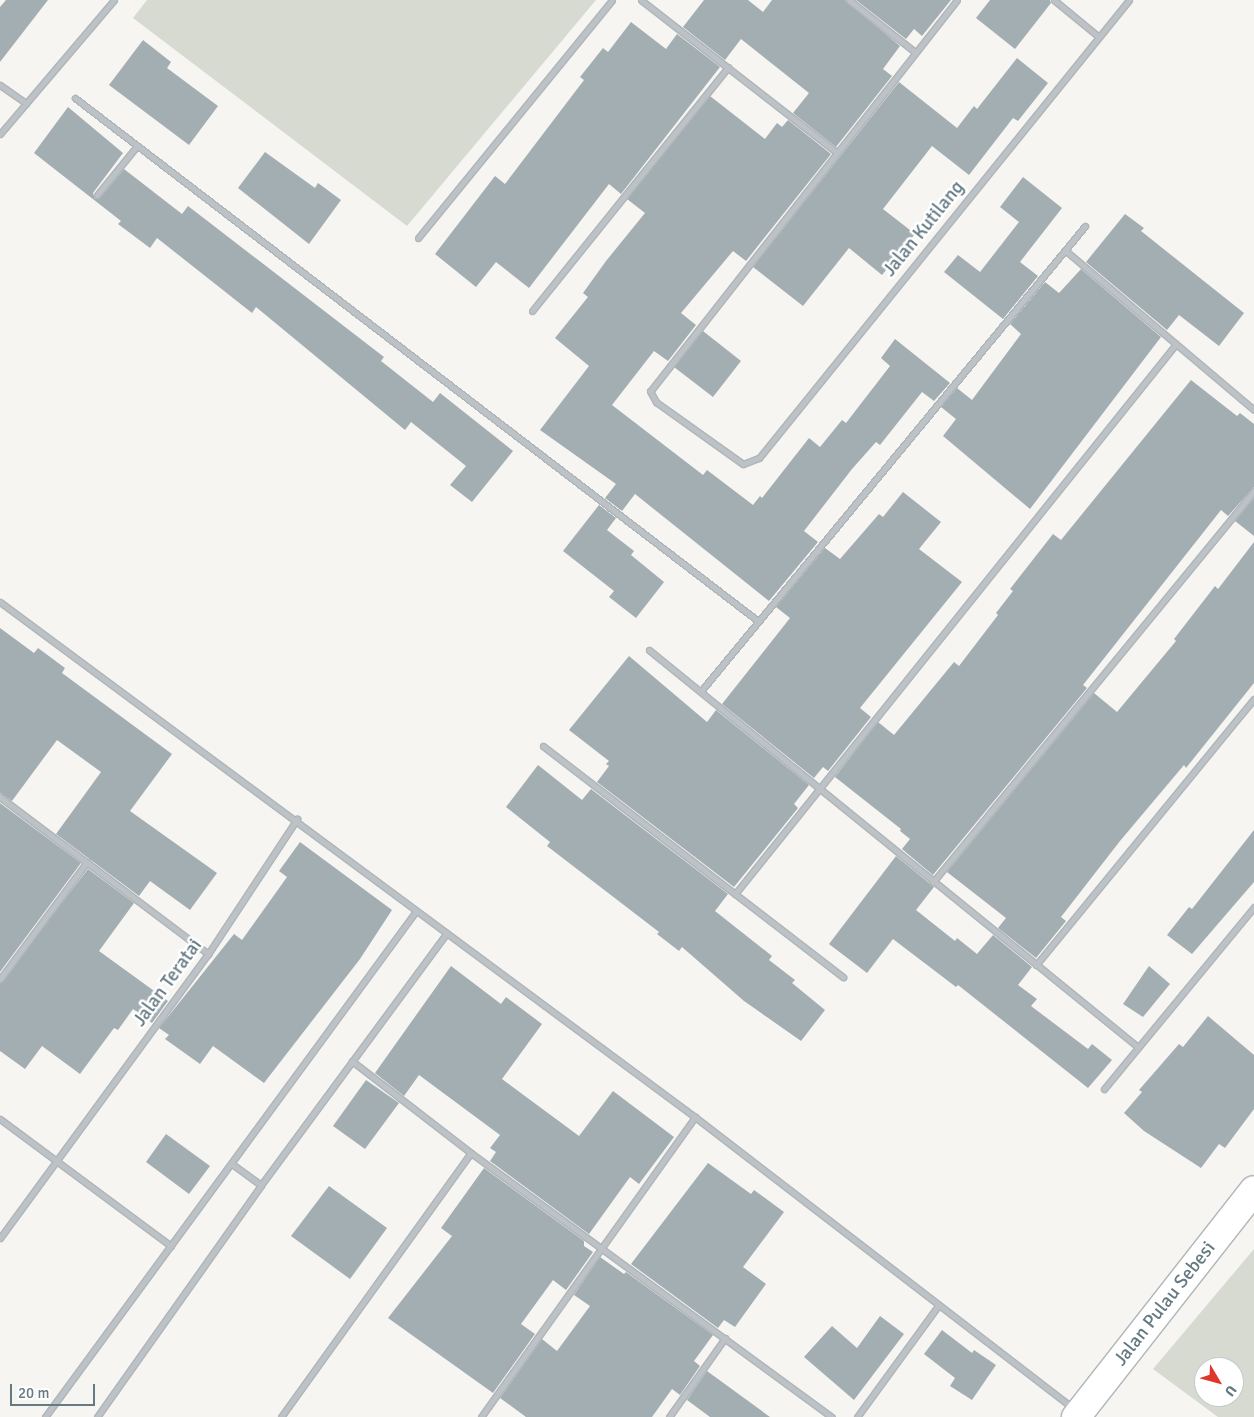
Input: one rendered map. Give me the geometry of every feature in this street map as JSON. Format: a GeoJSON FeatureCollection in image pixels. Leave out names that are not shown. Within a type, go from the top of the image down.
{"type":"FeatureCollection","features":[{"type":"Feature","properties":{"kind":"street"},"geometry":{"type":"LineString","coordinates":[[0,134],[114,0]]}},
{"type":"Feature","properties":{"kind":"street"},"geometry":{"type":"LineString","coordinates":[[418,238],[612,0]]}},
{"type":"Feature","properties":{"kind":"street"},"geometry":{"type":"LineString","coordinates":[[641,0],[836,152],[957,0]]}},
{"type":"Feature","properties":{"kind":"street"},"geometry":{"type":"LineString","coordinates":[[849,0],[915,52]]}},
{"type":"Feature","properties":{"kind":"street"},"geometry":{"type":"LineString","coordinates":[[1054,0],[1099,37]]}},
{"type":"Feature","properties":{"kind":"street","name":"Jalan Kutilang"},"geometry":{"type":"LineString","coordinates":[[836,152],[650,391],[656,402],[736,461],[748,464],[759,458],[1129,0]]}},
{"type":"Feature","properties":{"kind":"street"},"geometry":{"type":"LineString","coordinates":[[532,311],[728,67]]}},
{"type":"Feature","properties":{"kind":"street"},"geometry":{"type":"LineString","coordinates":[[0,85],[26,104]]}},
{"type":"Feature","properties":{"kind":"street"},"geometry":{"type":"LineString","coordinates":[[75,98],[758,621]]}},
{"type":"Feature","properties":{"kind":"street"},"geometry":{"type":"LineString","coordinates":[[97,195],[137,146]]}},
{"type":"Feature","properties":{"kind":"street"},"geometry":{"type":"LineString","coordinates":[[700,691],[1085,226]]}},
{"type":"Feature","properties":{"kind":"street"},"geometry":{"type":"LineString","coordinates":[[1066,251],[1254,410]]}},
{"type":"Feature","properties":{"kind":"street"},"geometry":{"type":"LineString","coordinates":[[735,894],[1176,344]]}},
{"type":"Feature","properties":{"kind":"street"},"geometry":{"type":"LineString","coordinates":[[933,882],[1254,491]]}},
{"type":"Feature","properties":{"kind":"street"},"geometry":{"type":"LineString","coordinates":[[0,602],[297,819],[416,911],[695,1117],[1077,1415]]}},
{"type":"Feature","properties":{"kind":"street"},"geometry":{"type":"LineString","coordinates":[[649,650],[1138,1047]]}},
{"type":"Feature","properties":{"kind":"street"},"geometry":{"type":"LineString","coordinates":[[1036,964],[1254,699]]}},
{"type":"Feature","properties":{"kind":"street"},"geometry":{"type":"LineString","coordinates":[[543,746],[843,977]]}},
{"type":"Feature","properties":{"kind":"street"},"geometry":{"type":"LineString","coordinates":[[0,797],[208,954]]}},
{"type":"Feature","properties":{"kind":"street","name":"Jalan Teratai"},"geometry":{"type":"LineString","coordinates":[[0,1238],[208,954],[297,819]]}},
{"type":"Feature","properties":{"kind":"street"},"geometry":{"type":"LineString","coordinates":[[0,979],[86,862]]}},
{"type":"Feature","properties":{"kind":"street"},"geometry":{"type":"LineString","coordinates":[[1104,1089],[1254,907]]}},
{"type":"Feature","properties":{"kind":"street"},"geometry":{"type":"LineString","coordinates":[[45,1417],[416,911]]}},
{"type":"Feature","properties":{"kind":"street"},"geometry":{"type":"LineString","coordinates":[[97,1417],[261,1185],[447,933]]}},
{"type":"Feature","properties":{"kind":"street"},"geometry":{"type":"LineString","coordinates":[[352,1062],[471,1153],[832,1417]]}},
{"type":"Feature","properties":{"kind":"street"},"geometry":{"type":"LineString","coordinates":[[481,1417],[695,1117]]}},
{"type":"Feature","properties":{"kind":"street"},"geometry":{"type":"LineString","coordinates":[[0,1119],[171,1246]]}},
{"type":"Feature","properties":{"kind":"street"},"geometry":{"type":"LineString","coordinates":[[280,1417],[471,1153]]}},
{"type":"Feature","properties":{"kind":"street"},"geometry":{"type":"LineString","coordinates":[[232,1164],[261,1185]]}},
{"type":"Feature","properties":{"kind":"street","name":"Jalan Pulau Sebesi"},"geometry":{"type":"LineString","coordinates":[[1077,1415],[1254,1190]]}},
{"type":"Feature","properties":{"kind":"street"},"geometry":{"type":"LineString","coordinates":[[857,1417],[938,1306]]}},
{"type":"Feature","properties":{"kind":"street"},"geometry":{"type":"LineString","coordinates":[[669,1417],[726,1338]]}},
{"type":"Feature","properties":{"kind":"shaded area"},"geometry":{"type":"Polygon","coordinates":[[[147,0],[596,0],[407,226],[133,18],[147,0]]]}},
{"type":"Feature","properties":{"kind":"shaded area"},"geometry":{"type":"Polygon","coordinates":[[[1254,1249],[1254,1417],[1218,1417],[1204,1407],[1244,1407],[1244,1357],[1194,1357],[1194,1399],[1153,1369],[1254,1249]]]}},
{"type":"Feature","properties":{"kind":"building"},"geometry":{"type":"Polygon","coordinates":[[[6,0],[48,0],[0,62],[0,7],[6,0]]]}},
{"type":"Feature","properties":{"kind":"building"},"geometry":{"type":"Polygon","coordinates":[[[704,0],[748,0],[763,12],[772,0],[845,0],[900,46],[883,69],[892,76],[836,147],[793,113],[809,93],[741,39],[725,60],[683,27],[704,0]]]}},
{"type":"Feature","properties":{"kind":"building"},"geometry":{"type":"Polygon","coordinates":[[[856,0],[951,0],[922,36],[914,29],[906,39],[856,0]]]}},
{"type":"Feature","properties":{"kind":"building"},"geometry":{"type":"Polygon","coordinates":[[[990,0],[1050,0],[1051,3],[1015,49],[976,18],[990,0]]]}},
{"type":"Feature","properties":{"kind":"building"},"geometry":{"type":"Polygon","coordinates":[[[631,22],[666,49],[677,34],[720,67],[621,194],[609,184],[529,288],[496,262],[476,287],[435,254],[495,176],[505,184],[584,80],[580,77],[603,48],[608,52],[631,22]]]}},
{"type":"Feature","properties":{"kind":"building"},"geometry":{"type":"Polygon","coordinates":[[[143,40],[171,62],[167,68],[218,106],[189,145],[109,85],[143,40]]]}},
{"type":"Feature","properties":{"kind":"building"},"geometry":{"type":"Polygon","coordinates":[[[1017,58],[1048,83],[1018,121],[1013,118],[969,175],[932,146],[883,209],[915,234],[882,275],[849,248],[803,306],[753,267],[899,82],[957,128],[974,106],[977,109],[1017,58]]]}},
{"type":"Feature","properties":{"kind":"building"},"geometry":{"type":"Polygon","coordinates":[[[710,96],[765,139],[777,123],[782,127],[788,120],[831,154],[746,261],[733,251],[681,313],[696,325],[668,361],[654,351],[612,405],[703,475],[707,470],[753,505],[760,496],[762,498],[809,438],[820,447],[842,420],[846,423],[890,366],[881,358],[895,339],[950,383],[934,401],[922,392],[880,445],[876,442],[852,469],[804,531],[818,542],[769,601],[635,494],[622,511],[605,498],[616,484],[540,430],[589,366],[555,338],[588,297],[583,293],[606,261],[645,213],[627,199],[710,96]]]}},
{"type":"Feature","properties":{"kind":"building"},"geometry":{"type":"Polygon","coordinates":[[[68,107],[123,153],[93,193],[95,199],[100,198],[124,169],[182,214],[188,206],[384,357],[381,361],[433,402],[440,393],[513,451],[472,502],[450,485],[466,466],[411,422],[405,430],[256,307],[252,313],[157,238],[150,248],[118,224],[121,221],[34,153],[68,107]]]}},
{"type":"Feature","properties":{"kind":"building"},"geometry":{"type":"Polygon","coordinates":[[[265,152],[315,188],[318,183],[341,200],[309,244],[238,188],[265,152]]]}},
{"type":"Feature","properties":{"kind":"building"},"geometry":{"type":"Polygon","coordinates":[[[1023,177],[1062,208],[1020,262],[1038,276],[1003,319],[944,272],[958,255],[980,272],[1019,222],[1000,207],[1023,177]]]}},
{"type":"Feature","properties":{"kind":"building"},"geometry":{"type":"Polygon","coordinates":[[[1125,214],[1144,228],[1141,231],[1244,313],[1219,346],[1179,315],[1167,330],[1086,262],[1125,214]]]}},
{"type":"Feature","properties":{"kind":"building"},"geometry":{"type":"Polygon","coordinates":[[[1081,269],[1161,337],[1030,509],[943,436],[956,419],[941,407],[957,388],[972,400],[1021,334],[1010,324],[1045,282],[1059,293],[1081,269]]]}},
{"type":"Feature","properties":{"kind":"building"},"geometry":{"type":"Polygon","coordinates":[[[703,331],[741,361],[713,397],[674,367],[703,331]]]}},
{"type":"Feature","properties":{"kind":"building"},"geometry":{"type":"Polygon","coordinates":[[[1191,380],[1237,416],[1240,413],[1254,424],[1254,487],[1228,516],[1221,510],[1083,685],[1087,688],[933,875],[902,849],[910,839],[900,831],[901,829],[835,777],[878,722],[894,735],[954,662],[959,666],[998,615],[996,613],[1013,591],[1010,589],[1053,534],[1061,540],[1191,380]]]}},
{"type":"Feature","properties":{"kind":"building"},"geometry":{"type":"Polygon","coordinates":[[[903,492],[941,522],[919,549],[962,582],[860,708],[871,717],[828,771],[823,767],[814,778],[722,704],[790,618],[776,607],[825,548],[840,559],[879,514],[883,517],[903,492]]]}},
{"type":"Feature","properties":{"kind":"building"},"geometry":{"type":"Polygon","coordinates":[[[1254,498],[1254,536],[1235,521],[1254,498]]]}},
{"type":"Feature","properties":{"kind":"building"},"geometry":{"type":"Polygon","coordinates":[[[599,505],[616,518],[607,530],[634,551],[631,555],[664,582],[636,618],[609,597],[614,591],[563,551],[599,505]]]}},
{"type":"Feature","properties":{"kind":"building"},"geometry":{"type":"Polygon","coordinates":[[[1254,542],[1254,683],[1186,768],[1184,765],[1120,841],[1061,917],[1066,921],[1036,958],[998,928],[1006,918],[947,872],[1094,693],[1117,712],[1176,641],[1174,639],[1215,586],[1218,589],[1254,542]]]}},
{"type":"Feature","properties":{"kind":"building"},"geometry":{"type":"Polygon","coordinates":[[[0,628],[34,653],[38,648],[65,668],[62,673],[172,754],[130,811],[217,873],[190,910],[150,881],[139,896],[56,834],[101,772],[57,740],[12,801],[0,793],[0,628]]]}},
{"type":"Feature","properties":{"kind":"building"},"geometry":{"type":"Polygon","coordinates":[[[629,656],[707,722],[716,710],[809,785],[794,804],[798,808],[734,887],[597,782],[609,766],[606,764],[609,761],[569,730],[629,656]]]}},
{"type":"Feature","properties":{"kind":"building"},"geometry":{"type":"Polygon","coordinates":[[[538,765],[582,800],[591,789],[728,894],[715,911],[772,956],[769,960],[795,980],[792,983],[825,1010],[801,1041],[744,1001],[682,947],[679,951],[657,934],[659,932],[547,846],[550,842],[506,807],[538,765]]]}},
{"type":"Feature","properties":{"kind":"building"},"geometry":{"type":"Polygon","coordinates":[[[0,803],[81,863],[0,972],[0,803]]]}},
{"type":"Feature","properties":{"kind":"building"},"geometry":{"type":"Polygon","coordinates":[[[1254,830],[1254,882],[1192,954],[1167,935],[1189,907],[1192,909],[1254,830]]]}},
{"type":"Feature","properties":{"kind":"building"},"geometry":{"type":"Polygon","coordinates":[[[300,842],[392,910],[360,959],[264,1083],[213,1046],[200,1064],[165,1039],[169,1035],[159,1028],[234,934],[242,940],[287,877],[279,871],[300,842]]]}},
{"type":"Feature","properties":{"kind":"building"},"geometry":{"type":"Polygon","coordinates":[[[896,856],[934,887],[916,910],[955,941],[957,938],[977,954],[993,935],[1032,967],[1018,985],[1037,999],[1031,1006],[1088,1049],[1092,1044],[1112,1060],[1088,1088],[958,985],[956,987],[893,939],[867,973],[829,944],[896,856]]]}},
{"type":"Feature","properties":{"kind":"building"},"geometry":{"type":"Polygon","coordinates":[[[88,869],[134,903],[99,951],[168,1001],[152,1023],[133,1009],[118,1030],[114,1028],[80,1074],[42,1046],[25,1069],[0,1051],[0,983],[88,869]]]}},
{"type":"Feature","properties":{"kind":"building"},"geometry":{"type":"Polygon","coordinates":[[[451,966],[501,1004],[506,997],[542,1024],[502,1079],[579,1136],[613,1091],[674,1137],[639,1184],[630,1177],[589,1234],[490,1161],[496,1152],[490,1148],[500,1135],[419,1075],[404,1096],[375,1073],[451,966]]]}},
{"type":"Feature","properties":{"kind":"building"},"geometry":{"type":"Polygon","coordinates":[[[1149,966],[1170,984],[1143,1017],[1123,1004],[1149,966]]]}},
{"type":"Feature","properties":{"kind":"building"},"geometry":{"type":"Polygon","coordinates":[[[1208,1016],[1254,1055],[1254,1109],[1225,1148],[1219,1144],[1201,1168],[1144,1131],[1124,1113],[1142,1092],[1139,1090],[1179,1044],[1183,1047],[1208,1016]]]}},
{"type":"Feature","properties":{"kind":"building"},"geometry":{"type":"Polygon","coordinates":[[[366,1080],[399,1103],[365,1149],[333,1126],[366,1080]]]}},
{"type":"Feature","properties":{"kind":"building"},"geometry":{"type":"Polygon","coordinates":[[[166,1134],[210,1166],[189,1194],[146,1162],[166,1134]]]}},
{"type":"Feature","properties":{"kind":"building"},"geometry":{"type":"Polygon","coordinates":[[[708,1163],[751,1194],[754,1190],[784,1212],[743,1267],[766,1284],[735,1327],[724,1320],[718,1328],[631,1264],[708,1163]]]}},
{"type":"Feature","properties":{"kind":"building"},"geometry":{"type":"Polygon","coordinates":[[[484,1168],[584,1241],[584,1246],[593,1252],[566,1290],[553,1280],[521,1324],[535,1334],[493,1393],[388,1318],[452,1236],[441,1228],[484,1168]]]}},
{"type":"Feature","properties":{"kind":"building"},"geometry":{"type":"Polygon","coordinates":[[[329,1186],[387,1228],[350,1279],[291,1236],[329,1186]]]}},
{"type":"Feature","properties":{"kind":"building"},"geometry":{"type":"Polygon","coordinates":[[[600,1257],[624,1274],[626,1272],[713,1335],[694,1361],[700,1366],[680,1395],[672,1389],[652,1417],[526,1417],[500,1398],[542,1339],[557,1351],[590,1306],[574,1295],[600,1257]]]}},
{"type":"Feature","properties":{"kind":"building"},"geometry":{"type":"Polygon","coordinates":[[[880,1316],[904,1334],[854,1400],[804,1357],[832,1326],[857,1348],[880,1316]]]}},
{"type":"Feature","properties":{"kind":"building"},"geometry":{"type":"Polygon","coordinates":[[[942,1330],[972,1353],[974,1350],[996,1365],[972,1400],[950,1386],[955,1378],[924,1354],[942,1330]]]}},
{"type":"Feature","properties":{"kind":"building"},"geometry":{"type":"Polygon","coordinates":[[[707,1371],[770,1417],[710,1417],[687,1400],[707,1371]]]}}]}
